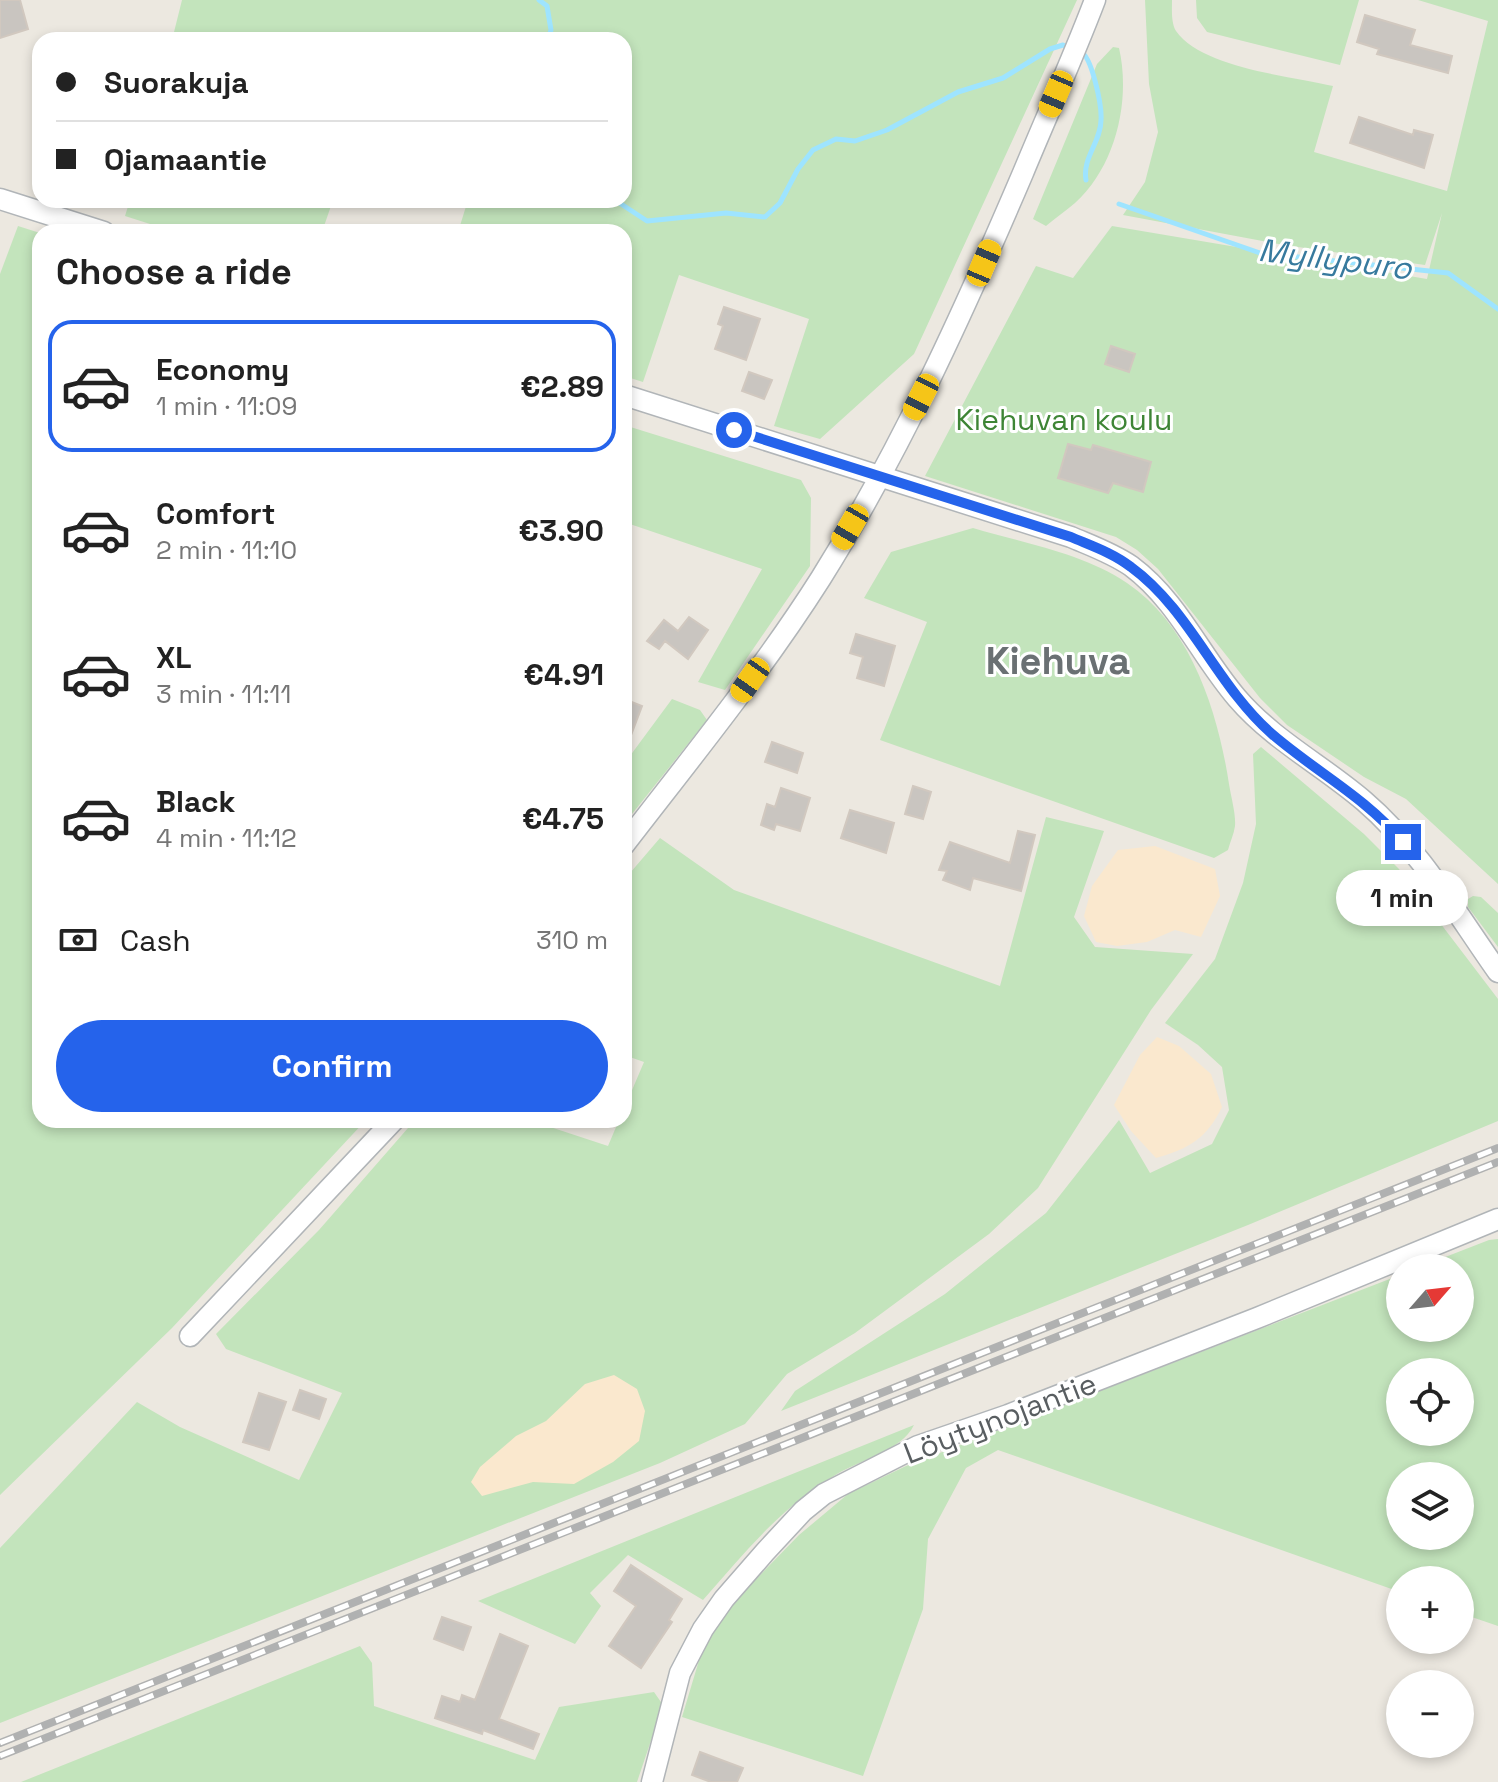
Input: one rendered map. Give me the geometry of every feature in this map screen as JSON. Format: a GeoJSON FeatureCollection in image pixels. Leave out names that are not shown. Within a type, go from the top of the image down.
{"type":"FeatureCollection","features":[{"type":"Feature","properties":{"kind":"street"},"geometry":{"type":"LineString","coordinates":[[632,835],[732,705],[821,579],[880,476],[952,334],[1095,0]]}},
{"type":"Feature","properties":{"kind":"street"},"geometry":{"type":"LineString","coordinates":[[0,199],[79,224]]}},
{"type":"Feature","properties":{"kind":"street"},"geometry":{"type":"LineString","coordinates":[[632,398],[1071,537],[1110,553],[1132,567],[1176,610],[1236,697],[1263,724],[1363,800],[1384,820],[1421,864],[1498,972]]}},
{"type":"Feature","properties":{"kind":"street"},"geometry":{"type":"LineString","coordinates":[[190,1336],[386,1128]]}},
{"type":"Feature","properties":{"kind":"street","name":"Löytynojantie"},"geometry":{"type":"LineString","coordinates":[[652,1782],[680,1673],[703,1629],[724,1599],[765,1552],[803,1511],[824,1494],[918,1446],[1008,1415],[1257,1318],[1498,1219]]}},
{"type":"Feature","properties":{"kind":"green space"},"geometry":{"type":"Polygon","coordinates":[[[182,0],[1077,0],[914,354],[820,439],[774,426],[809,319],[679,275],[643,382],[632,379],[632,224],[460,224],[466,208],[632,208],[632,32],[174,32],[182,0]]]}},
{"type":"Feature","properties":{"kind":"green space","name":"Kiehuvan koulu"},"geometry":{"type":"Polygon","coordinates":[[[1145,0],[1172,0],[1176,31],[1188,44],[1205,54],[1248,69],[1333,86],[1314,152],[1447,191],[1488,21],[1418,0],[1498,0],[1498,884],[1406,799],[1364,777],[1287,725],[1260,698],[1158,569],[1137,550],[1116,537],[925,476],[1036,266],[1073,278],[1112,226],[1427,279],[1442,213],[1425,265],[1284,245],[1123,215],[1145,182],[1158,132],[1149,84],[1145,0]]]}},
{"type":"Feature","properties":{"kind":"green space"},"geometry":{"type":"Polygon","coordinates":[[[1196,0],[1359,0],[1340,65],[1207,32],[1197,18],[1196,0]]]}},
{"type":"Feature","properties":{"kind":"green space"},"geometry":{"type":"Polygon","coordinates":[[[1113,47],[1119,48],[1123,89],[1117,131],[1110,151],[1089,188],[1046,226],[1033,219],[1097,64],[1113,47]]]}},
{"type":"Feature","properties":{"kind":"green space"},"geometry":{"type":"Polygon","coordinates":[[[128,208],[330,208],[325,224],[150,224],[125,216],[128,208]]]}},
{"type":"Feature","properties":{"kind":"green space"},"geometry":{"type":"Polygon","coordinates":[[[18,226],[32,230],[32,1128],[359,1128],[172,1328],[0,1495],[0,274],[18,226]]]}},
{"type":"Feature","properties":{"kind":"green space"},"geometry":{"type":"Polygon","coordinates":[[[632,427],[801,480],[811,498],[810,566],[725,690],[698,682],[762,569],[632,525],[632,427]]]}},
{"type":"Feature","properties":{"kind":"green space"},"geometry":{"type":"Polygon","coordinates":[[[973,528],[1052,550],[1110,573],[1149,601],[1168,622],[1198,673],[1217,728],[1235,816],[1228,850],[1214,858],[880,740],[927,622],[864,598],[891,552],[973,528]]]}},
{"type":"Feature","properties":{"kind":"green space"},"geometry":{"type":"Polygon","coordinates":[[[672,699],[700,710],[707,720],[632,814],[632,753],[672,699]]]}},
{"type":"Feature","properties":{"kind":"green space"},"geometry":{"type":"Polygon","coordinates":[[[1261,747],[1364,834],[1399,869],[1498,999],[1498,1121],[1248,1225],[781,1411],[795,1391],[945,1294],[1046,1213],[1119,1120],[1150,1173],[1212,1144],[1229,1110],[1222,1067],[1198,1045],[1165,1023],[1215,959],[1243,883],[1256,824],[1253,754],[1261,747]]]}},
{"type":"Feature","properties":{"kind":"green space"},"geometry":{"type":"Polygon","coordinates":[[[1046,817],[1104,831],[1074,917],[1095,947],[1193,954],[1151,1010],[1038,1188],[989,1234],[855,1333],[787,1374],[745,1424],[660,1463],[0,1723],[0,1548],[137,1402],[180,1427],[299,1480],[342,1393],[226,1349],[216,1334],[319,1230],[408,1128],[553,1128],[608,1146],[616,1128],[632,1128],[632,1090],[644,1062],[632,1058],[632,871],[660,838],[734,890],[1000,986],[1046,817]]]}},
{"type":"Feature","properties":{"kind":"green space"},"geometry":{"type":"Polygon","coordinates":[[[1481,897],[1498,913],[1498,947],[1468,907],[1468,899],[1481,897]]]}},
{"type":"Feature","properties":{"kind":"green space"},"geometry":{"type":"Polygon","coordinates":[[[1498,1239],[1498,1626],[1474,1618],[1474,1566],[1386,1566],[1386,1587],[998,1450],[966,1468],[928,1539],[923,1609],[863,1776],[682,1717],[700,1657],[721,1615],[799,1535],[848,1494],[906,1466],[1386,1280],[1386,1342],[1474,1342],[1474,1254],[1453,1254],[1498,1239]]]}},
{"type":"Feature","properties":{"kind":"green space"},"geometry":{"type":"Polygon","coordinates":[[[914,1425],[891,1448],[837,1474],[798,1501],[765,1531],[703,1600],[628,1555],[590,1593],[601,1606],[575,1644],[478,1601],[914,1425]]]}},
{"type":"Feature","properties":{"kind":"green space"},"geometry":{"type":"Polygon","coordinates":[[[360,1646],[372,1663],[374,1706],[535,1760],[559,1707],[654,1692],[663,1705],[637,1782],[21,1782],[360,1646]]]}},
{"type":"Feature","properties":{"kind":"sand"},"geometry":{"type":"Polygon","coordinates":[[[1155,846],[1215,869],[1220,896],[1201,937],[1175,930],[1147,942],[1117,946],[1096,942],[1084,916],[1092,886],[1118,850],[1155,846]]]}},
{"type":"Feature","properties":{"kind":"sand"},"geometry":{"type":"Polygon","coordinates":[[[1157,1037],[1179,1046],[1211,1074],[1222,1107],[1210,1127],[1196,1141],[1156,1158],[1131,1131],[1114,1105],[1140,1055],[1157,1037]]]}},
{"type":"Feature","properties":{"kind":"sand"},"geometry":{"type":"Polygon","coordinates":[[[614,1375],[637,1389],[645,1411],[639,1441],[613,1462],[574,1484],[533,1482],[482,1496],[471,1482],[480,1467],[516,1436],[546,1421],[585,1384],[614,1375]]]}},
{"type":"Feature","properties":{"kind":"building"},"geometry":{"type":"Polygon","coordinates":[[[0,0],[20,0],[28,29],[0,38],[0,0]]]}},
{"type":"Feature","properties":{"kind":"building"},"geometry":{"type":"Polygon","coordinates":[[[1365,15],[1415,30],[1410,45],[1452,56],[1448,73],[1377,54],[1379,49],[1357,42],[1365,15]]]}},
{"type":"Feature","properties":{"kind":"building"},"geometry":{"type":"Polygon","coordinates":[[[1359,117],[1413,135],[1414,130],[1433,135],[1424,168],[1350,143],[1359,117]]]}},
{"type":"Feature","properties":{"kind":"building"},"geometry":{"type":"Polygon","coordinates":[[[724,307],[760,319],[746,360],[715,349],[723,326],[718,324],[724,307]]]}},
{"type":"Feature","properties":{"kind":"building"},"geometry":{"type":"Polygon","coordinates":[[[1111,346],[1135,354],[1129,372],[1105,364],[1111,346]]]}},
{"type":"Feature","properties":{"kind":"building"},"geometry":{"type":"Polygon","coordinates":[[[749,372],[772,380],[764,399],[742,391],[749,372]]]}},
{"type":"Feature","properties":{"kind":"building"},"geometry":{"type":"Polygon","coordinates":[[[1068,444],[1091,450],[1093,445],[1151,462],[1143,492],[1113,483],[1108,493],[1058,478],[1068,444]]]}},
{"type":"Feature","properties":{"kind":"building"},"geometry":{"type":"Polygon","coordinates":[[[689,617],[708,630],[688,659],[665,641],[659,649],[647,641],[664,620],[678,631],[689,617]]]}},
{"type":"Feature","properties":{"kind":"building"},"geometry":{"type":"Polygon","coordinates":[[[856,634],[895,646],[884,686],[857,678],[863,657],[850,653],[856,634]]]}},
{"type":"Feature","properties":{"kind":"building"},"geometry":{"type":"Polygon","coordinates":[[[632,702],[642,706],[632,732],[632,702]]]}},
{"type":"Feature","properties":{"kind":"building"},"geometry":{"type":"Polygon","coordinates":[[[772,742],[803,753],[797,773],[765,762],[772,742]]]}},
{"type":"Feature","properties":{"kind":"building"},"geometry":{"type":"Polygon","coordinates":[[[913,786],[931,792],[923,819],[905,814],[913,786]]]}},
{"type":"Feature","properties":{"kind":"building"},"geometry":{"type":"Polygon","coordinates":[[[781,788],[810,798],[800,831],[776,824],[774,830],[761,825],[767,804],[775,807],[781,788]]]}},
{"type":"Feature","properties":{"kind":"building"},"geometry":{"type":"Polygon","coordinates":[[[850,810],[894,823],[886,853],[841,838],[850,810]]]}},
{"type":"Feature","properties":{"kind":"building"},"geometry":{"type":"Polygon","coordinates":[[[1018,831],[1035,835],[1021,891],[973,878],[970,890],[943,880],[947,871],[939,870],[950,842],[1010,863],[1018,831]]]}},
{"type":"Feature","properties":{"kind":"building"},"geometry":{"type":"Polygon","coordinates":[[[300,1390],[326,1399],[319,1419],[293,1410],[300,1390]]]}},
{"type":"Feature","properties":{"kind":"building"},"geometry":{"type":"Polygon","coordinates":[[[259,1393],[286,1402],[269,1450],[243,1442],[259,1393]]]}},
{"type":"Feature","properties":{"kind":"building"},"geometry":{"type":"Polygon","coordinates":[[[631,1565],[682,1599],[669,1620],[672,1622],[641,1668],[609,1646],[636,1606],[614,1591],[631,1565]]]}},
{"type":"Feature","properties":{"kind":"building"},"geometry":{"type":"Polygon","coordinates":[[[442,1617],[471,1627],[463,1650],[434,1639],[442,1617]]]}},
{"type":"Feature","properties":{"kind":"building"},"geometry":{"type":"Polygon","coordinates":[[[500,1634],[528,1646],[499,1719],[539,1734],[533,1749],[483,1730],[482,1734],[435,1718],[442,1696],[460,1702],[462,1695],[475,1700],[500,1634]]]}},
{"type":"Feature","properties":{"kind":"building"},"geometry":{"type":"Polygon","coordinates":[[[700,1752],[743,1768],[737,1782],[711,1782],[692,1775],[700,1752]]]}},
{"type":"Feature","properties":{"kind":"waterway","name":"Myllypuro"},"geometry":{"type":"LineString","coordinates":[[539,0],[547,6],[550,32]]}},
{"type":"Feature","properties":{"kind":"waterway","name":"Myllypuro"},"geometry":{"type":"LineString","coordinates":[[627,208],[647,221],[726,213],[765,217],[780,203],[798,169],[813,150],[836,139],[855,141],[887,130],[958,92],[1003,78],[1050,49],[1063,45],[1070,48]]}},
{"type":"Feature","properties":{"kind":"waterway","name":"Myllypuro"},"geometry":{"type":"LineString","coordinates":[[1080,51],[1092,71],[1101,113],[1098,136],[1085,172],[1086,180]]}},
{"type":"Feature","properties":{"kind":"waterway","name":"Myllypuro"},"geometry":{"type":"LineString","coordinates":[[1119,204],[1260,253],[1448,273],[1498,309]]}},
{"type":"Feature","properties":{"kind":"railway"},"geometry":{"type":"LineString","coordinates":[[0,1743],[1498,1148]]}},
{"type":"Feature","properties":{"kind":"railway"},"geometry":{"type":"LineString","coordinates":[[0,1756],[1498,1162]]}},
{"type":"Feature","properties":{"kind":"district","name":"Kiehuva"},"geometry":{"type":"Point","coordinates":[1058,661]}},
{"type":"Feature","properties":{"kind":"route"},"geometry":{"type":"LineString","coordinates":[[734,430],[1071,537],[1110,553],[1132,567],[1176,610],[1236,697],[1272,734],[1363,800],[1403,842]]}}]}
